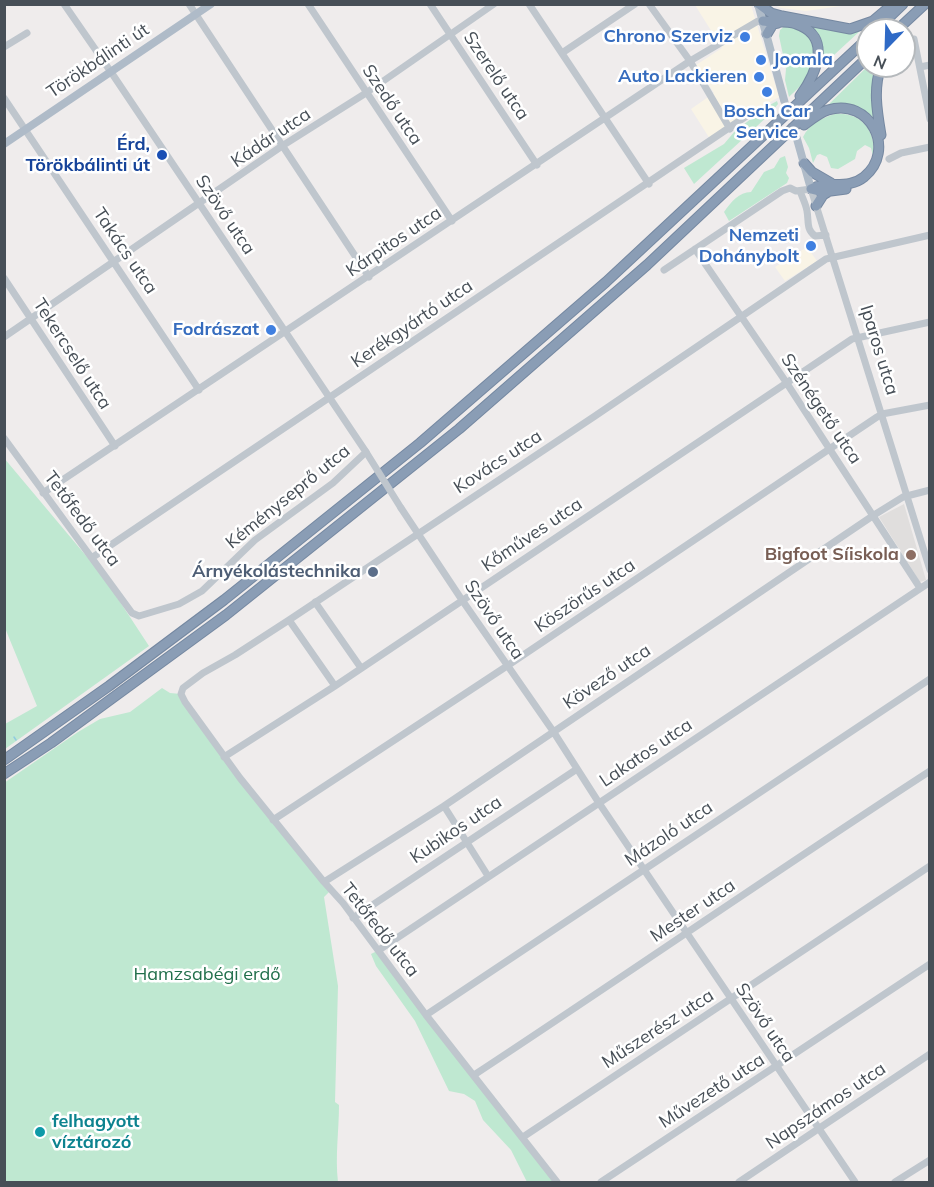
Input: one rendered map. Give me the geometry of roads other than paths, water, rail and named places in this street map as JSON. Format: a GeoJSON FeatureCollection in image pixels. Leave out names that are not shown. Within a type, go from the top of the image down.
{"type":"FeatureCollection","features":[{"type":"Feature","properties":{"kind":"highway"},"geometry":{"type":"LineString","coordinates":[[759,4],[780,19],[808,29],[819,54],[816,69],[809,84],[784,117]]}},
{"type":"Feature","properties":{"kind":"highway"},"geometry":{"type":"LineString","coordinates":[[763,21],[770,17],[850,29],[873,21],[893,4]]}},
{"type":"Feature","properties":{"kind":"highway"},"geometry":{"type":"LineString","coordinates":[[888,18],[903,4]]}},
{"type":"Feature","properties":{"kind":"highway"},"geometry":{"type":"LineString","coordinates":[[910,18],[925,4]]}},
{"type":"Feature","properties":{"kind":"highway"},"geometry":{"type":"LineString","coordinates":[[916,20],[930,6]]}},
{"type":"Feature","properties":{"kind":"highway"},"geometry":{"type":"LineString","coordinates":[[767,34],[773,24],[780,19]]}},
{"type":"Feature","properties":{"kind":"highway"},"geometry":{"type":"LineString","coordinates":[[7,756],[109,686],[224,600],[420,443],[606,282],[856,49]]}},
{"type":"Feature","properties":{"kind":"highway"},"geometry":{"type":"LineString","coordinates":[[4,774],[51,743],[226,615],[459,429],[647,265],[856,68]]}},
{"type":"Feature","properties":{"kind":"highway"},"geometry":{"type":"LineString","coordinates":[[811,189],[822,185],[831,188],[861,184],[872,175],[880,161],[882,141],[876,87],[878,78]]}},
{"type":"Feature","properties":{"kind":"highway"},"geometry":{"type":"LineString","coordinates":[[775,145],[828,110],[846,108],[861,113],[872,123],[878,136],[878,151],[871,170],[860,180],[831,188],[816,206]]}},
{"type":"Feature","properties":{"kind":"highway"},"geometry":{"type":"LineString","coordinates":[[804,163],[831,188]]}},
{"type":"Feature","properties":{"kind":"main road","name":"Törökbálinti út"},"geometry":{"type":"LineString","coordinates":[[4,144],[211,4]]}},
{"type":"Feature","properties":{"kind":"main road"},"geometry":{"type":"LineString","coordinates":[[759,4],[784,100]]}},
{"type":"Feature","properties":{"kind":"main road","name":"Iparos utca"},"geometry":{"type":"LineString","coordinates":[[796,139],[811,189]]}},
{"type":"Feature","properties":{"kind":"street"},"geometry":{"type":"LineString","coordinates":[[189,4],[369,277]]}},
{"type":"Feature","properties":{"kind":"street","name":"Szedő utca"},"geometry":{"type":"LineString","coordinates":[[308,4],[452,221]]}},
{"type":"Feature","properties":{"kind":"street","name":"Szerelő utca"},"geometry":{"type":"LineString","coordinates":[[430,4],[537,165]]}},
{"type":"Feature","properties":{"kind":"street","name":"Kádár utca"},"geometry":{"type":"LineString","coordinates":[[4,337],[494,4]]}},
{"type":"Feature","properties":{"kind":"street"},"geometry":{"type":"LineString","coordinates":[[529,4],[649,184]]}},
{"type":"Feature","properties":{"kind":"street"},"geometry":{"type":"LineString","coordinates":[[562,53],[635,4]]}},
{"type":"Feature","properties":{"kind":"street"},"geometry":{"type":"LineString","coordinates":[[650,4],[690,61],[730,129]]}},
{"type":"Feature","properties":{"kind":"street","name":"Szövő utca"},"geometry":{"type":"LineString","coordinates":[[66,5],[366,452],[417,533],[554,731],[599,803],[855,1182]]}},
{"type":"Feature","properties":{"kind":"street","name":"Kárpitos utca"},"geometry":{"type":"LineString","coordinates":[[44,493],[690,61],[758,21],[763,21]]}},
{"type":"Feature","properties":{"kind":"street"},"geometry":{"type":"LineString","coordinates":[[4,47],[27,33]]}},
{"type":"Feature","properties":{"kind":"street"},"geometry":{"type":"LineString","coordinates":[[916,48],[930,119]]}},
{"type":"Feature","properties":{"kind":"street"},"geometry":{"type":"LineString","coordinates":[[920,67],[930,65]]}},
{"type":"Feature","properties":{"kind":"street","name":"Takács utca"},"geometry":{"type":"LineString","coordinates":[[4,98],[199,390]]}},
{"type":"Feature","properties":{"kind":"street","name":"Kerékgyártó utca"},"geometry":{"type":"LineString","coordinates":[[93,557],[748,116]]}},
{"type":"Feature","properties":{"kind":"street"},"geometry":{"type":"LineString","coordinates":[[889,159],[901,153],[930,147]]}},
{"type":"Feature","properties":{"kind":"street"},"geometry":{"type":"LineString","coordinates":[[664,270],[782,191],[790,188],[800,191],[811,189]]}},
{"type":"Feature","properties":{"kind":"street","name":"Iparos utca"},"geometry":{"type":"LineString","coordinates":[[811,189],[930,570]]}},
{"type":"Feature","properties":{"kind":"street"},"geometry":{"type":"LineString","coordinates":[[800,191],[807,210],[807,226],[810,232],[815,236],[826,235]]}},
{"type":"Feature","properties":{"kind":"street"},"geometry":{"type":"LineString","coordinates":[[832,256],[930,235]]}},
{"type":"Feature","properties":{"kind":"street","name":"Szénégető utca"},"geometry":{"type":"LineString","coordinates":[[695,249],[786,382],[920,588]]}},
{"type":"Feature","properties":{"kind":"street","name":"Kovács utca"},"geometry":{"type":"LineString","coordinates":[[182,694],[185,685],[289,620],[832,256]]}},
{"type":"Feature","properties":{"kind":"street","name":"Tekercselő utca"},"geometry":{"type":"LineString","coordinates":[[4,278],[115,446]]}},
{"type":"Feature","properties":{"kind":"street"},"geometry":{"type":"LineString","coordinates":[[857,337],[930,322]]}},
{"type":"Feature","properties":{"kind":"street","name":"Kőműves utca"},"geometry":{"type":"LineString","coordinates":[[224,757],[857,337]]}},
{"type":"Feature","properties":{"kind":"street"},"geometry":{"type":"LineString","coordinates":[[882,414],[930,405]]}},
{"type":"Feature","properties":{"kind":"street","name":"Köszörűs utca"},"geometry":{"type":"LineString","coordinates":[[273,820],[882,414]]}},
{"type":"Feature","properties":{"kind":"street","name":"Tetőfedő utca"},"geometry":{"type":"LineString","coordinates":[[4,438],[132,613],[136,615]]}},
{"type":"Feature","properties":{"kind":"street","name":"Kéményseprő utca"},"geometry":{"type":"LineString","coordinates":[[136,615],[141,616],[179,604],[202,591],[255,540],[333,483],[366,452]]}},
{"type":"Feature","properties":{"kind":"street","name":"Kövező utca"},"geometry":{"type":"LineString","coordinates":[[324,882],[444,806],[874,515],[906,496],[930,490]]}},
{"type":"Feature","properties":{"kind":"street","name":"Lakatos utca"},"geometry":{"type":"LineString","coordinates":[[379,950],[930,582]]}},
{"type":"Feature","properties":{"kind":"street"},"geometry":{"type":"LineString","coordinates":[[315,602],[361,668]]}},
{"type":"Feature","properties":{"kind":"street"},"geometry":{"type":"LineString","coordinates":[[289,620],[334,686]]}},
{"type":"Feature","properties":{"kind":"street","name":"Mázoló utca"},"geometry":{"type":"LineString","coordinates":[[426,1015],[643,868],[930,679]]}},
{"type":"Feature","properties":{"kind":"street","name":"Tetőfedő utca"},"geometry":{"type":"LineString","coordinates":[[182,694],[224,757],[273,820],[343,903],[426,1015],[557,1182]]}},
{"type":"Feature","properties":{"kind":"street","name":"Kubikos utca"},"geometry":{"type":"LineString","coordinates":[[353,918],[577,769]]}},
{"type":"Feature","properties":{"kind":"street","name":"Mester utca"},"geometry":{"type":"LineString","coordinates":[[474,1075],[930,771]]}},
{"type":"Feature","properties":{"kind":"street"},"geometry":{"type":"LineString","coordinates":[[444,806],[488,876]]}},
{"type":"Feature","properties":{"kind":"street","name":"Műszerész utca"},"geometry":{"type":"LineString","coordinates":[[523,1137],[930,866]]}},
{"type":"Feature","properties":{"kind":"street","name":"Művezető utca"},"geometry":{"type":"LineString","coordinates":[[601,1182],[930,964]]}},
{"type":"Feature","properties":{"kind":"street","name":"Napszámos utca"},"geometry":{"type":"LineString","coordinates":[[739,1182],[930,1054]]}},
{"type":"Feature","properties":{"kind":"street"},"geometry":{"type":"LineString","coordinates":[[895,1182],[930,1160]]}},
{"type":"Feature","properties":{"kind":"tunnel"},"geometry":{"type":"LineString","coordinates":[[784,100],[797,139]]}},
{"type":"Feature","properties":{"kind":"place","name":"Chrono Szerviz"},"geometry":{"type":"Point","coordinates":[745,37]}},
{"type":"Feature","properties":{"kind":"place","name":"Joomla"},"geometry":{"type":"Point","coordinates":[761,60]}},
{"type":"Feature","properties":{"kind":"place","name":"Auto Lackieren"},"geometry":{"type":"Point","coordinates":[759,77]}},
{"type":"Feature","properties":{"kind":"place","name":"Bosch Car Service"},"geometry":{"type":"Point","coordinates":[767,92]}},
{"type":"Feature","properties":{"kind":"place","name":"Érd, Törökbálinti út"},"geometry":{"type":"Point","coordinates":[162,155]}},
{"type":"Feature","properties":{"kind":"place","name":"Nemzeti Dohánybolt"},"geometry":{"type":"Point","coordinates":[811,246]}},
{"type":"Feature","properties":{"kind":"place","name":"Fodrászat"},"geometry":{"type":"Point","coordinates":[271,330]}},
{"type":"Feature","properties":{"kind":"place","name":"Bigfoot Síiskola"},"geometry":{"type":"Point","coordinates":[911,555]}},
{"type":"Feature","properties":{"kind":"place","name":"Árnyékolástechnika"},"geometry":{"type":"Point","coordinates":[373,572]}},
{"type":"Feature","properties":{"kind":"place","name":"felhagyott víztározó"},"geometry":{"type":"Point","coordinates":[40,1132]}},
{"type":"Feature","properties":{"kind":"park label","name":"Hamzsabégi erdő"},"geometry":{"type":"Point","coordinates":[207,975]}}]}
